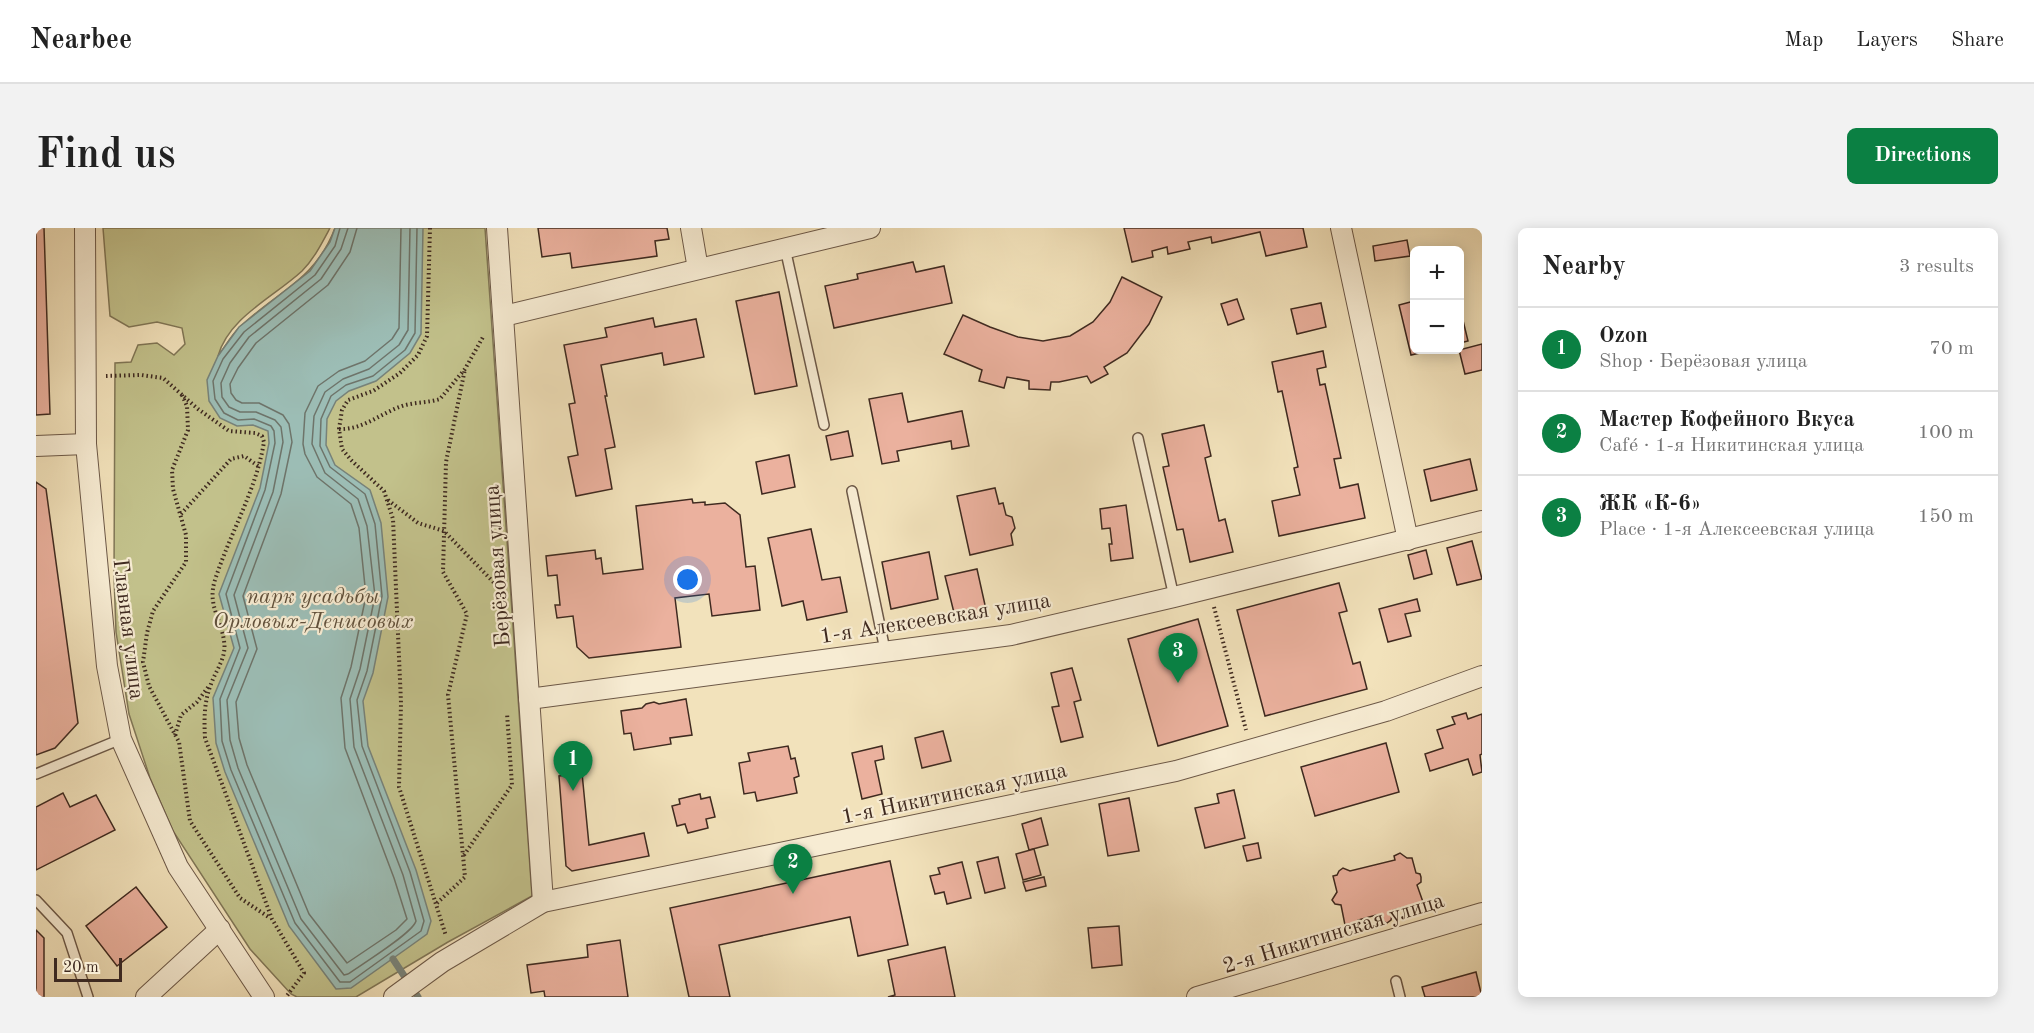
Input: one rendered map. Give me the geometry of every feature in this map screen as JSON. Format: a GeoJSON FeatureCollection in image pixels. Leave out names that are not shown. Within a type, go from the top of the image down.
{"type":"FeatureCollection","features":[{"type":"Feature","properties":{"kind":"street","name":"Главная улица"},"geometry":{"type":"LineString","coordinates":[[86,228],[86,444],[106,666],[121,739],[178,867],[264,997]]}},
{"type":"Feature","properties":{"kind":"street","name":"Берёзовая улица"},"geometry":{"type":"LineString","coordinates":[[497,228],[543,902]]}},
{"type":"Feature","properties":{"kind":"street"},"geometry":{"type":"LineString","coordinates":[[691,228],[698,269]]}},
{"type":"Feature","properties":{"kind":"street"},"geometry":{"type":"LineString","coordinates":[[504,316],[870,228]]}},
{"type":"Feature","properties":{"kind":"street"},"geometry":{"type":"LineString","coordinates":[[1341,228],[1408,540]]}},
{"type":"Feature","properties":{"kind":"street"},"geometry":{"type":"LineString","coordinates":[[36,447],[86,444]]}},
{"type":"Feature","properties":{"kind":"street","name":"1-я Алексеевская улица"},"geometry":{"type":"LineString","coordinates":[[529,699],[1011,635],[1209,589],[1482,521]]}},
{"type":"Feature","properties":{"kind":"street","name":"1-я Никитинская улица"},"geometry":{"type":"LineString","coordinates":[[394,997],[442,962],[543,902],[1176,771],[1386,711],[1482,676]]}},
{"type":"Feature","properties":{"kind":"street","name":"2-я Никитинская улица"},"geometry":{"type":"LineString","coordinates":[[1197,997],[1482,913]]}},
{"type":"Feature","properties":{"kind":"street"},"geometry":{"type":"LineString","coordinates":[[146,997],[220,929]]}},
{"type":"Feature","properties":{"kind":"lane"},"geometry":{"type":"LineString","coordinates":[[785,248],[824,425]]}},
{"type":"Feature","properties":{"kind":"lane"},"geometry":{"type":"LineString","coordinates":[[1138,438],[1174,597]]}},
{"type":"Feature","properties":{"kind":"lane"},"geometry":{"type":"LineString","coordinates":[[852,491],[885,650]]}},
{"type":"Feature","properties":{"kind":"lane"},"geometry":{"type":"LineString","coordinates":[[36,774],[121,739]]}},
{"type":"Feature","properties":{"kind":"lane"},"geometry":{"type":"LineString","coordinates":[[36,900],[67,933],[88,997]]}},
{"type":"Feature","properties":{"kind":"lane"},"geometry":{"type":"LineString","coordinates":[[1396,981],[1400,997]]}},
{"type":"Feature","properties":{"kind":"path"},"geometry":{"type":"LineString","coordinates":[[430,228],[427,336],[418,355],[400,373],[373,391],[348,400],[342,410],[339,429],[342,448],[351,460],[384,491],[393,519],[399,669],[399,787],[445,931]]}},
{"type":"Feature","properties":{"kind":"path"},"geometry":{"type":"LineString","coordinates":[[339,429],[348,430],[376,420],[403,406],[440,399],[465,369],[446,462],[443,572],[467,614],[448,695],[465,877],[437,904]]}},
{"type":"Feature","properties":{"kind":"path"},"geometry":{"type":"LineString","coordinates":[[106,376],[141,375],[164,378],[198,409],[229,431],[255,433],[262,436],[264,442],[251,490],[214,582],[212,602],[225,642],[223,659],[211,683],[197,702],[181,715],[175,735]]}},
{"type":"Feature","properties":{"kind":"path"},"geometry":{"type":"LineString","coordinates":[[180,392],[187,406],[188,430],[172,470],[173,489],[186,535],[186,562],[153,611],[143,662],[149,686],[179,742],[190,821],[240,898],[272,919]]}},
{"type":"Feature","properties":{"kind":"path"},"geometry":{"type":"LineString","coordinates":[[181,514],[231,459],[244,456],[258,466]]}},
{"type":"Feature","properties":{"kind":"path"},"geometry":{"type":"LineString","coordinates":[[388,499],[418,523],[444,531],[502,591]]}},
{"type":"Feature","properties":{"kind":"path"},"geometry":{"type":"LineString","coordinates":[[1209,589],[1251,750]]}},
{"type":"Feature","properties":{"kind":"path"},"geometry":{"type":"LineString","coordinates":[[211,683],[204,709],[205,738],[272,919],[304,973],[286,997]]}},
{"type":"Feature","properties":{"kind":"path"},"geometry":{"type":"LineString","coordinates":[[463,856],[512,785],[507,705]]}},
{"type":"Feature","properties":{"kind":"green space","name":"парк усадьбы Орловых-Денисовых"},"geometry":{"type":"Polygon","coordinates":[[[103,228],[330,228],[318,251],[302,271],[242,319],[224,342],[218,356],[240,327],[294,284],[317,261],[335,228],[485,228],[532,896],[448,942],[356,997],[297,997],[291,994],[250,949],[173,831],[150,778],[129,714],[116,632],[115,363],[131,362],[138,345],[157,343],[174,355],[185,344],[182,328],[157,322],[129,327],[110,316],[103,228]]]}},
{"type":"Feature","properties":{"kind":"water"},"geometry":{"type":"Polygon","coordinates":[[[335,228],[423,228],[421,334],[410,353],[376,381],[349,391],[336,401],[327,419],[326,445],[335,465],[370,490],[381,523],[388,597],[373,673],[363,701],[368,746],[416,870],[431,921],[427,934],[409,947],[351,988],[336,989],[289,926],[225,772],[216,743],[213,698],[234,648],[219,594],[260,488],[269,443],[268,431],[253,425],[237,426],[220,418],[209,401],[207,380],[218,356],[239,327],[310,271],[330,242],[335,228]]]}},
{"type":"Feature","properties":{"kind":"building"},"geometry":{"type":"Polygon","coordinates":[[[36,228],[44,228],[50,414],[36,415],[36,228]]]}},
{"type":"Feature","properties":{"kind":"building"},"geometry":{"type":"Polygon","coordinates":[[[538,228],[667,228],[669,239],[655,241],[657,256],[572,268],[570,253],[542,257],[538,228]]]}},
{"type":"Feature","properties":{"kind":"building"},"geometry":{"type":"Polygon","coordinates":[[[1124,228],[1303,228],[1307,247],[1266,256],[1260,232],[1212,243],[1211,237],[1188,242],[1190,249],[1168,254],[1167,247],[1152,251],[1153,257],[1132,262],[1124,228]]]}},
{"type":"Feature","properties":{"kind":"building"},"geometry":{"type":"Polygon","coordinates":[[[1407,240],[1410,256],[1375,261],[1373,246],[1407,240]]]}},
{"type":"Feature","properties":{"kind":"building"},"geometry":{"type":"Polygon","coordinates":[[[913,262],[916,272],[944,266],[952,303],[834,328],[825,286],[858,279],[857,274],[913,262]]]}},
{"type":"Feature","properties":{"kind":"building"},"geometry":{"type":"Polygon","coordinates":[[[1122,277],[1162,297],[1149,324],[1127,353],[1104,367],[1108,374],[1091,383],[1087,376],[1051,382],[1050,390],[1029,389],[1029,381],[1007,377],[1004,388],[979,381],[982,370],[944,354],[963,315],[1018,337],[1043,341],[1070,336],[1093,322],[1110,302],[1122,277]]]}},
{"type":"Feature","properties":{"kind":"building"},"geometry":{"type":"Polygon","coordinates":[[[779,292],[797,386],[755,394],[736,301],[779,292]]]}},
{"type":"Feature","properties":{"kind":"building"},"geometry":{"type":"Polygon","coordinates":[[[1237,299],[1244,319],[1228,325],[1221,304],[1237,299]]]}},
{"type":"Feature","properties":{"kind":"building"},"geometry":{"type":"Polygon","coordinates":[[[1410,302],[1410,351],[1399,305],[1410,302]]]}},
{"type":"Feature","properties":{"kind":"building"},"geometry":{"type":"Polygon","coordinates":[[[1321,303],[1326,327],[1297,334],[1291,309],[1321,303]]]}},
{"type":"Feature","properties":{"kind":"building"},"geometry":{"type":"Polygon","coordinates":[[[653,318],[655,327],[696,319],[704,357],[664,365],[662,353],[601,365],[615,447],[605,449],[612,489],[576,496],[568,457],[578,455],[569,404],[575,403],[564,345],[607,337],[605,328],[653,318]]]}},
{"type":"Feature","properties":{"kind":"building"},"geometry":{"type":"Polygon","coordinates":[[[1464,324],[1468,341],[1464,342],[1464,324]]]}},
{"type":"Feature","properties":{"kind":"building"},"geometry":{"type":"Polygon","coordinates":[[[1482,344],[1482,370],[1465,374],[1460,354],[1464,354],[1464,349],[1482,344]]]}},
{"type":"Feature","properties":{"kind":"building"},"geometry":{"type":"Polygon","coordinates":[[[1323,351],[1326,367],[1317,369],[1320,385],[1325,384],[1341,458],[1334,459],[1340,488],[1358,484],[1365,518],[1279,536],[1272,501],[1300,495],[1294,468],[1298,467],[1282,391],[1278,392],[1272,362],[1323,351]]]}},
{"type":"Feature","properties":{"kind":"building"},"geometry":{"type":"Polygon","coordinates":[[[902,393],[908,422],[962,411],[969,446],[952,449],[951,441],[897,451],[899,461],[882,464],[869,399],[902,393]]]}},
{"type":"Feature","properties":{"kind":"building"},"geometry":{"type":"Polygon","coordinates":[[[1204,425],[1211,456],[1205,458],[1219,521],[1225,519],[1233,552],[1190,562],[1183,529],[1177,530],[1163,467],[1169,466],[1162,434],[1204,425]]]}},
{"type":"Feature","properties":{"kind":"building"},"geometry":{"type":"Polygon","coordinates":[[[848,431],[853,456],[831,460],[826,436],[848,431]]]}},
{"type":"Feature","properties":{"kind":"building"},"geometry":{"type":"Polygon","coordinates":[[[789,455],[795,487],[762,494],[756,462],[789,455]]]}},
{"type":"Feature","properties":{"kind":"building"},"geometry":{"type":"Polygon","coordinates":[[[1470,459],[1477,490],[1431,501],[1424,470],[1470,459]]]}},
{"type":"Feature","properties":{"kind":"building"},"geometry":{"type":"Polygon","coordinates":[[[36,482],[46,489],[78,723],[55,748],[36,755],[36,482]]]}},
{"type":"Feature","properties":{"kind":"building"},"geometry":{"type":"Polygon","coordinates":[[[995,488],[999,504],[1003,503],[1006,515],[1012,517],[1015,528],[1011,534],[1013,545],[970,555],[957,496],[995,488]]]}},
{"type":"Feature","properties":{"kind":"building"},"geometry":{"type":"Polygon","coordinates":[[[692,499],[693,503],[705,502],[705,505],[725,503],[740,515],[746,567],[755,566],[760,610],[712,616],[709,594],[675,598],[681,647],[589,658],[577,647],[573,616],[557,618],[555,605],[560,605],[557,575],[548,576],[546,556],[595,550],[596,559],[601,558],[603,574],[643,569],[636,506],[692,499]]]}},
{"type":"Feature","properties":{"kind":"building"},"geometry":{"type":"Polygon","coordinates":[[[1126,505],[1133,558],[1111,561],[1110,528],[1102,529],[1100,509],[1126,505]]]}},
{"type":"Feature","properties":{"kind":"building"},"geometry":{"type":"Polygon","coordinates":[[[811,529],[822,580],[840,577],[847,612],[807,620],[803,601],[782,606],[768,538],[811,529]]]}},
{"type":"Feature","properties":{"kind":"building"},"geometry":{"type":"Polygon","coordinates":[[[1472,541],[1482,579],[1457,585],[1447,548],[1472,541]]]}},
{"type":"Feature","properties":{"kind":"building"},"geometry":{"type":"Polygon","coordinates":[[[1426,550],[1432,574],[1414,579],[1408,555],[1426,550]]]}},
{"type":"Feature","properties":{"kind":"building"},"geometry":{"type":"Polygon","coordinates":[[[929,552],[938,599],[891,609],[882,562],[929,552]]]}},
{"type":"Feature","properties":{"kind":"building"},"geometry":{"type":"Polygon","coordinates":[[[977,569],[987,614],[956,621],[945,576],[977,569]]]}},
{"type":"Feature","properties":{"kind":"building"},"geometry":{"type":"Polygon","coordinates":[[[1339,583],[1347,611],[1339,613],[1353,664],[1360,662],[1367,689],[1265,716],[1237,610],[1339,583]]]}},
{"type":"Feature","properties":{"kind":"building"},"geometry":{"type":"Polygon","coordinates":[[[1417,599],[1420,611],[1405,614],[1411,636],[1388,642],[1379,609],[1417,599]]]}},
{"type":"Feature","properties":{"kind":"building"},"geometry":{"type":"Polygon","coordinates":[[[1198,619],[1228,726],[1158,746],[1128,639],[1198,619]]]}},
{"type":"Feature","properties":{"kind":"building"},"geometry":{"type":"Polygon","coordinates":[[[1072,668],[1081,700],[1074,702],[1083,737],[1061,742],[1052,707],[1059,706],[1051,673],[1072,668]]]}},
{"type":"Feature","properties":{"kind":"building"},"geometry":{"type":"Polygon","coordinates":[[[686,699],[692,735],[670,738],[671,744],[634,750],[631,733],[624,734],[621,711],[642,708],[654,702],[659,704],[686,699]]]}},
{"type":"Feature","properties":{"kind":"building"},"geometry":{"type":"Polygon","coordinates":[[[1466,713],[1468,719],[1482,714],[1482,754],[1480,755],[1482,772],[1473,775],[1468,759],[1430,771],[1425,754],[1443,748],[1437,730],[1455,724],[1452,717],[1466,713]]]}},
{"type":"Feature","properties":{"kind":"building"},"geometry":{"type":"Polygon","coordinates":[[[943,731],[951,761],[922,768],[915,738],[943,731]]]}},
{"type":"Feature","properties":{"kind":"building"},"geometry":{"type":"Polygon","coordinates":[[[1386,743],[1399,792],[1315,816],[1301,767],[1386,743]]]}},
{"type":"Feature","properties":{"kind":"building"},"geometry":{"type":"Polygon","coordinates":[[[788,746],[791,759],[795,758],[799,776],[794,778],[797,793],[757,801],[755,792],[744,794],[739,763],[750,761],[748,753],[788,746]]]}},
{"type":"Feature","properties":{"kind":"building"},"geometry":{"type":"Polygon","coordinates":[[[882,746],[884,759],[875,761],[882,794],[862,799],[852,753],[882,746]]]}},
{"type":"Feature","properties":{"kind":"building"},"geometry":{"type":"Polygon","coordinates":[[[582,773],[589,845],[644,833],[649,856],[572,871],[566,866],[559,776],[582,773]]]}},
{"type":"Feature","properties":{"kind":"building"},"geometry":{"type":"Polygon","coordinates":[[[1234,790],[1245,838],[1205,848],[1195,808],[1219,803],[1217,794],[1234,790]]]}},
{"type":"Feature","properties":{"kind":"building"},"geometry":{"type":"Polygon","coordinates":[[[63,793],[70,807],[96,795],[115,830],[36,870],[36,807],[63,793]]]}},
{"type":"Feature","properties":{"kind":"building"},"geometry":{"type":"Polygon","coordinates":[[[700,794],[701,799],[710,797],[715,817],[706,819],[708,828],[688,833],[685,824],[677,826],[672,806],[680,804],[679,799],[700,794]]]}},
{"type":"Feature","properties":{"kind":"building"},"geometry":{"type":"Polygon","coordinates":[[[1129,798],[1139,851],[1108,856],[1099,804],[1129,798]]]}},
{"type":"Feature","properties":{"kind":"building"},"geometry":{"type":"Polygon","coordinates":[[[1041,818],[1048,845],[1029,850],[1022,824],[1041,818]]]}},
{"type":"Feature","properties":{"kind":"building"},"geometry":{"type":"Polygon","coordinates":[[[1258,843],[1261,858],[1247,861],[1243,846],[1258,843]]]}},
{"type":"Feature","properties":{"kind":"building"},"geometry":{"type":"Polygon","coordinates":[[[1034,849],[1041,875],[1023,880],[1016,854],[1034,849]]]}},
{"type":"Feature","properties":{"kind":"building"},"geometry":{"type":"Polygon","coordinates":[[[1400,853],[1407,858],[1412,858],[1416,873],[1421,877],[1421,882],[1417,885],[1423,902],[1417,910],[1409,906],[1393,910],[1391,920],[1387,923],[1381,921],[1376,915],[1358,920],[1356,926],[1345,925],[1341,905],[1335,904],[1332,900],[1337,892],[1333,876],[1343,868],[1350,871],[1395,860],[1394,856],[1400,853]]]}},
{"type":"Feature","properties":{"kind":"building"},"geometry":{"type":"Polygon","coordinates":[[[998,857],[1005,888],[985,893],[977,862],[998,857]]]}},
{"type":"Feature","properties":{"kind":"building"},"geometry":{"type":"Polygon","coordinates":[[[890,861],[908,945],[858,956],[850,917],[719,945],[730,997],[689,997],[670,908],[890,861]]]}},
{"type":"Feature","properties":{"kind":"building"},"geometry":{"type":"Polygon","coordinates":[[[962,862],[971,898],[947,904],[944,892],[935,894],[930,876],[940,874],[938,868],[962,862]]]}},
{"type":"Feature","properties":{"kind":"building"},"geometry":{"type":"Polygon","coordinates":[[[1044,877],[1046,886],[1026,891],[1023,882],[1044,877]]]}},
{"type":"Feature","properties":{"kind":"building"},"geometry":{"type":"Polygon","coordinates":[[[136,887],[167,927],[117,966],[86,926],[136,887]]]}},
{"type":"Feature","properties":{"kind":"building"},"geometry":{"type":"Polygon","coordinates":[[[1119,926],[1122,965],[1092,968],[1088,928],[1119,926]]]}},
{"type":"Feature","properties":{"kind":"building"},"geometry":{"type":"Polygon","coordinates":[[[36,930],[44,938],[44,997],[36,997],[36,930]]]}},
{"type":"Feature","properties":{"kind":"building"},"geometry":{"type":"Polygon","coordinates":[[[620,940],[628,997],[545,997],[544,991],[531,993],[527,965],[588,957],[587,945],[620,940]]]}},
{"type":"Feature","properties":{"kind":"building"},"geometry":{"type":"Polygon","coordinates":[[[945,947],[955,997],[888,997],[895,995],[888,960],[945,947]]]}},
{"type":"Feature","properties":{"kind":"building"},"geometry":{"type":"Polygon","coordinates":[[[1476,972],[1482,997],[1425,997],[1422,987],[1476,972]]]}},
{"type":"Feature","properties":{"kind":"waterway"},"geometry":{"type":"LineString","coordinates":[[393,959],[418,997]]}},
{"type":"Feature","properties":{"kind":"place","name":"ЖК «К-6»"},"geometry":{"type":"Point","coordinates":[1178,683]}},
{"type":"Feature","properties":{"kind":"place","name":"Ozon"},"geometry":{"type":"Point","coordinates":[573,791]}},
{"type":"Feature","properties":{"kind":"place","name":"Мастер Кофейного Вкуса"},"geometry":{"type":"Point","coordinates":[793,894]}}]}
